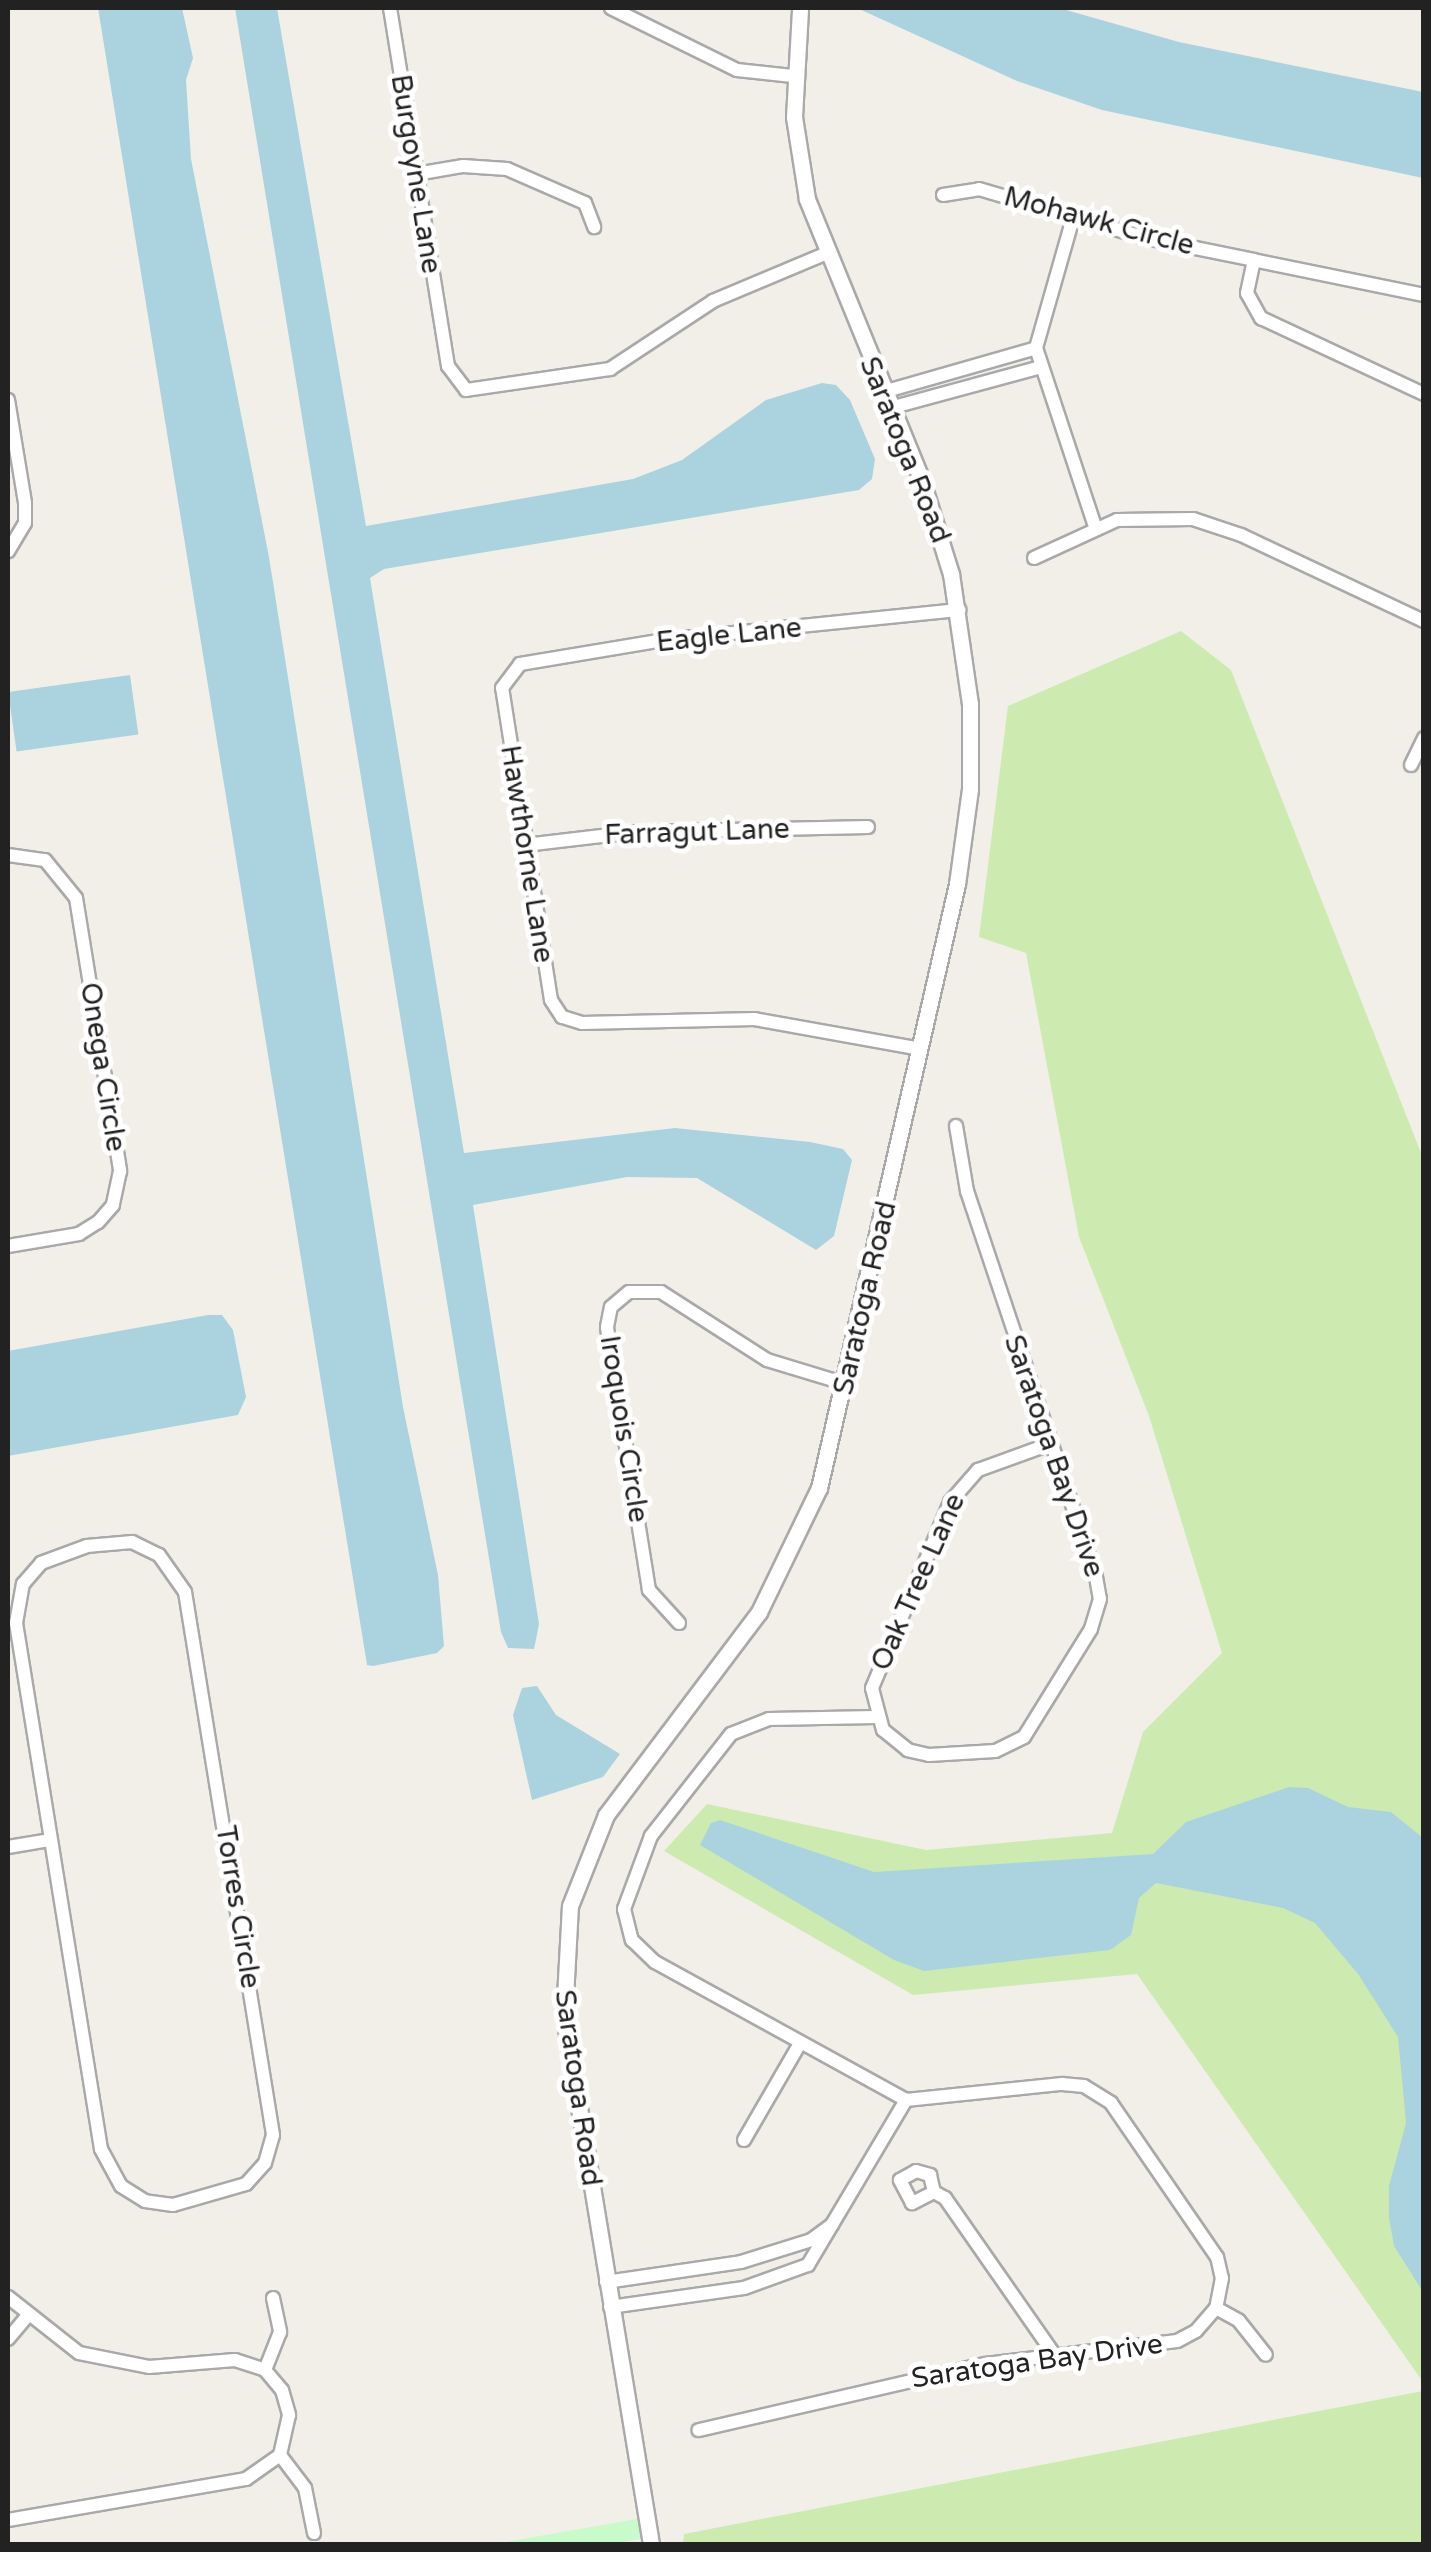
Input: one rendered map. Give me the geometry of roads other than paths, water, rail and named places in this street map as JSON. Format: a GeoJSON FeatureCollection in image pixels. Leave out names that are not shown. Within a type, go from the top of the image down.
{"type":"FeatureCollection","features":[{"type":"Feature","properties":{"kind":"street","name":"Burgoyne Lane"},"geometry":{"type":"LineString","coordinates":[[390,8],[451,376],[475,393],[589,375],[640,352],[712,300],[825,254]]}},
{"type":"Feature","properties":{"kind":"street"},"geometry":{"type":"LineString","coordinates":[[611,8],[736,70],[793,76]]}},
{"type":"Feature","properties":{"kind":"street","name":"Saratoga Road"},"geometry":{"type":"LineString","coordinates":[[651,2544],[564,2016],[570,1906],[606,1814],[734,1648],[782,1574],[819,1488],[846,1384],[957,884],[970,789],[970,704],[959,610],[938,527],[825,254],[799,161],[793,76],[800,8]]}},
{"type":"Feature","properties":{"kind":"street"},"geometry":{"type":"LineString","coordinates":[[416,174],[463,166],[506,169],[585,203],[594,227]]}},
{"type":"Feature","properties":{"kind":"street","name":"Mohawk Circle"},"geometry":{"type":"LineString","coordinates":[[943,195],[979,189],[1073,218],[1424,295]]}},
{"type":"Feature","properties":{"kind":"street"},"geometry":{"type":"LineString","coordinates":[[1073,218],[1036,348],[1095,526]]}},
{"type":"Feature","properties":{"kind":"street"},"geometry":{"type":"LineString","coordinates":[[1254,260],[1247,293],[1253,312],[1424,394]]}},
{"type":"Feature","properties":{"kind":"street"},"geometry":{"type":"LineString","coordinates":[[883,392],[1036,348]]}},
{"type":"Feature","properties":{"kind":"street"},"geometry":{"type":"LineString","coordinates":[[890,408],[1041,367]]}},
{"type":"Feature","properties":{"kind":"street"},"geometry":{"type":"LineString","coordinates":[[8,400],[24,523],[8,552]]}},
{"type":"Feature","properties":{"kind":"street"},"geometry":{"type":"LineString","coordinates":[[1034,558],[1095,526],[1155,516],[1217,525],[1424,621]]}},
{"type":"Feature","properties":{"kind":"street","name":"Eagle Lane"},"geometry":{"type":"LineString","coordinates":[[505,678],[520,664],[663,640],[959,610]]}},
{"type":"Feature","properties":{"kind":"street","name":"Hawthorne Lane"},"geometry":{"type":"LineString","coordinates":[[505,678],[502,699],[551,1000],[571,1022],[755,1019],[920,1049]]}},
{"type":"Feature","properties":{"kind":"street"},"geometry":{"type":"LineString","coordinates":[[1410,766],[1424,738]]}},
{"type":"Feature","properties":{"kind":"street","name":"Farragut Lane"},"geometry":{"type":"LineString","coordinates":[[526,845],[635,832],[868,827]]}},
{"type":"Feature","properties":{"kind":"street","name":"Onega Circle"},"geometry":{"type":"LineString","coordinates":[[8,855],[45,860],[76,898],[120,1171],[113,1205],[98,1222],[79,1234],[8,1246]]}},
{"type":"Feature","properties":{"kind":"street","name":"Saratoga Bay Drive"},"geometry":{"type":"LineString","coordinates":[[876,1717],[899,1745],[929,1755],[1006,1748],[1038,1721],[1091,1629],[1100,1599],[967,1191],[956,1126]]}},
{"type":"Feature","properties":{"kind":"street","name":"Iroquois Circle"},"geometry":{"type":"LineString","coordinates":[[679,1623],[650,1590],[607,1327],[611,1306],[629,1292],[661,1292],[767,1360],[846,1384]]}},
{"type":"Feature","properties":{"kind":"street","name":"Oak Tree Lane"},"geometry":{"type":"LineString","coordinates":[[876,1717],[874,1677],[955,1492],[978,1470],[1050,1444]]}},
{"type":"Feature","properties":{"kind":"street","name":"Torres Circle"},"geometry":{"type":"LineString","coordinates":[[132,1542],[160,1556],[185,1592],[269,2102],[270,2149],[256,2174],[233,2191],[159,2204],[121,2186],[105,2163],[50,1840],[16,1623],[18,1596],[31,1572],[52,1556],[132,1542]]}},
{"type":"Feature","properties":{"kind":"street"},"geometry":{"type":"LineString","coordinates":[[876,1717],[758,1720],[731,1734],[658,1827],[624,1899],[628,1930],[646,1956],[906,2100],[1062,2084],[1103,2096],[1217,2257],[1222,2278],[1216,2308],[1247,2328],[1266,2355]]}},
{"type":"Feature","properties":{"kind":"street"},"geometry":{"type":"LineString","coordinates":[[8,1847],[50,1840]]}},
{"type":"Feature","properties":{"kind":"street"},"geometry":{"type":"LineString","coordinates":[[744,2140],[799,2044]]}},
{"type":"Feature","properties":{"kind":"street"},"geometry":{"type":"LineString","coordinates":[[610,2307],[744,2288],[808,2265],[906,2100]]}},
{"type":"Feature","properties":{"kind":"street"},"geometry":{"type":"LineString","coordinates":[[934,2192],[945,2198],[1053,2353]]}},
{"type":"Feature","properties":{"kind":"street"},"geometry":{"type":"LineString","coordinates":[[606,2282],[741,2262],[812,2240],[834,2224]]}},
{"type":"Feature","properties":{"kind":"street"},"geometry":{"type":"LineString","coordinates":[[8,2296],[27,2316],[79,2353],[150,2367],[235,2360],[265,2370],[282,2390],[289,2416],[280,2455],[246,2479],[8,2520]]}},
{"type":"Feature","properties":{"kind":"street"},"geometry":{"type":"LineString","coordinates":[[265,2370],[280,2332],[274,2298]]}},
{"type":"Feature","properties":{"kind":"street","name":"Saratoga Bay Drive"},"geometry":{"type":"LineString","coordinates":[[699,2430],[914,2378],[1053,2353],[1176,2341],[1204,2325],[1216,2308]]}},
{"type":"Feature","properties":{"kind":"street"},"geometry":{"type":"LineString","coordinates":[[8,2340],[27,2316]]}},
{"type":"Feature","properties":{"kind":"street"},"geometry":{"type":"LineString","coordinates":[[280,2455],[305,2488],[314,2533]]}},
{"type":"Feature","properties":{"kind":"water"},"geometry":{"type":"Polygon","coordinates":[[[98,8],[182,8],[193,58],[186,80],[191,159],[269,557],[403,1407],[438,1575],[444,1646],[437,1653],[373,1666],[367,1665],[98,8]]]}},
{"type":"Feature","properties":{"kind":"water"},"geometry":{"type":"Polygon","coordinates":[[[235,8],[277,8],[366,526],[633,479],[682,460],[766,400],[822,383],[836,385],[850,400],[875,459],[872,479],[859,490],[384,569],[370,578],[464,1153],[675,1128],[810,1142],[843,1149],[852,1160],[834,1236],[816,1250],[697,1178],[627,1177],[473,1205],[539,1624],[534,1649],[508,1648],[501,1632],[235,8]]]}},
{"type":"Feature","properties":{"kind":"water"},"geometry":{"type":"Polygon","coordinates":[[[857,8],[1059,8],[1179,42],[1423,92],[1423,178],[1102,110],[1017,81],[857,8]]]}},
{"type":"Feature","properties":{"kind":"water"},"geometry":{"type":"Polygon","coordinates":[[[130,675],[138,734],[17,752],[8,692],[130,675]]]}},
{"type":"Feature","properties":{"kind":"water"},"geometry":{"type":"Polygon","coordinates":[[[222,1315],[233,1330],[246,1397],[238,1415],[8,1456],[8,1351],[222,1315]]]}},
{"type":"Feature","properties":{"kind":"water"},"geometry":{"type":"Polygon","coordinates":[[[537,1686],[556,1715],[620,1754],[603,1777],[532,1800],[513,1715],[522,1688],[537,1686]]]}},
{"type":"Feature","properties":{"kind":"water"},"geometry":{"type":"Polygon","coordinates":[[[1289,1787],[1308,1788],[1348,1807],[1391,1812],[1423,1838],[1423,2292],[1394,2246],[1389,2218],[1389,2186],[1406,2123],[1398,2037],[1358,1974],[1315,1923],[1283,1908],[1156,1883],[1139,1898],[1131,1935],[1110,1950],[924,1971],[894,1960],[700,1845],[711,1823],[720,1820],[874,1872],[1153,1854],[1186,1822],[1289,1787]]]}}]}
